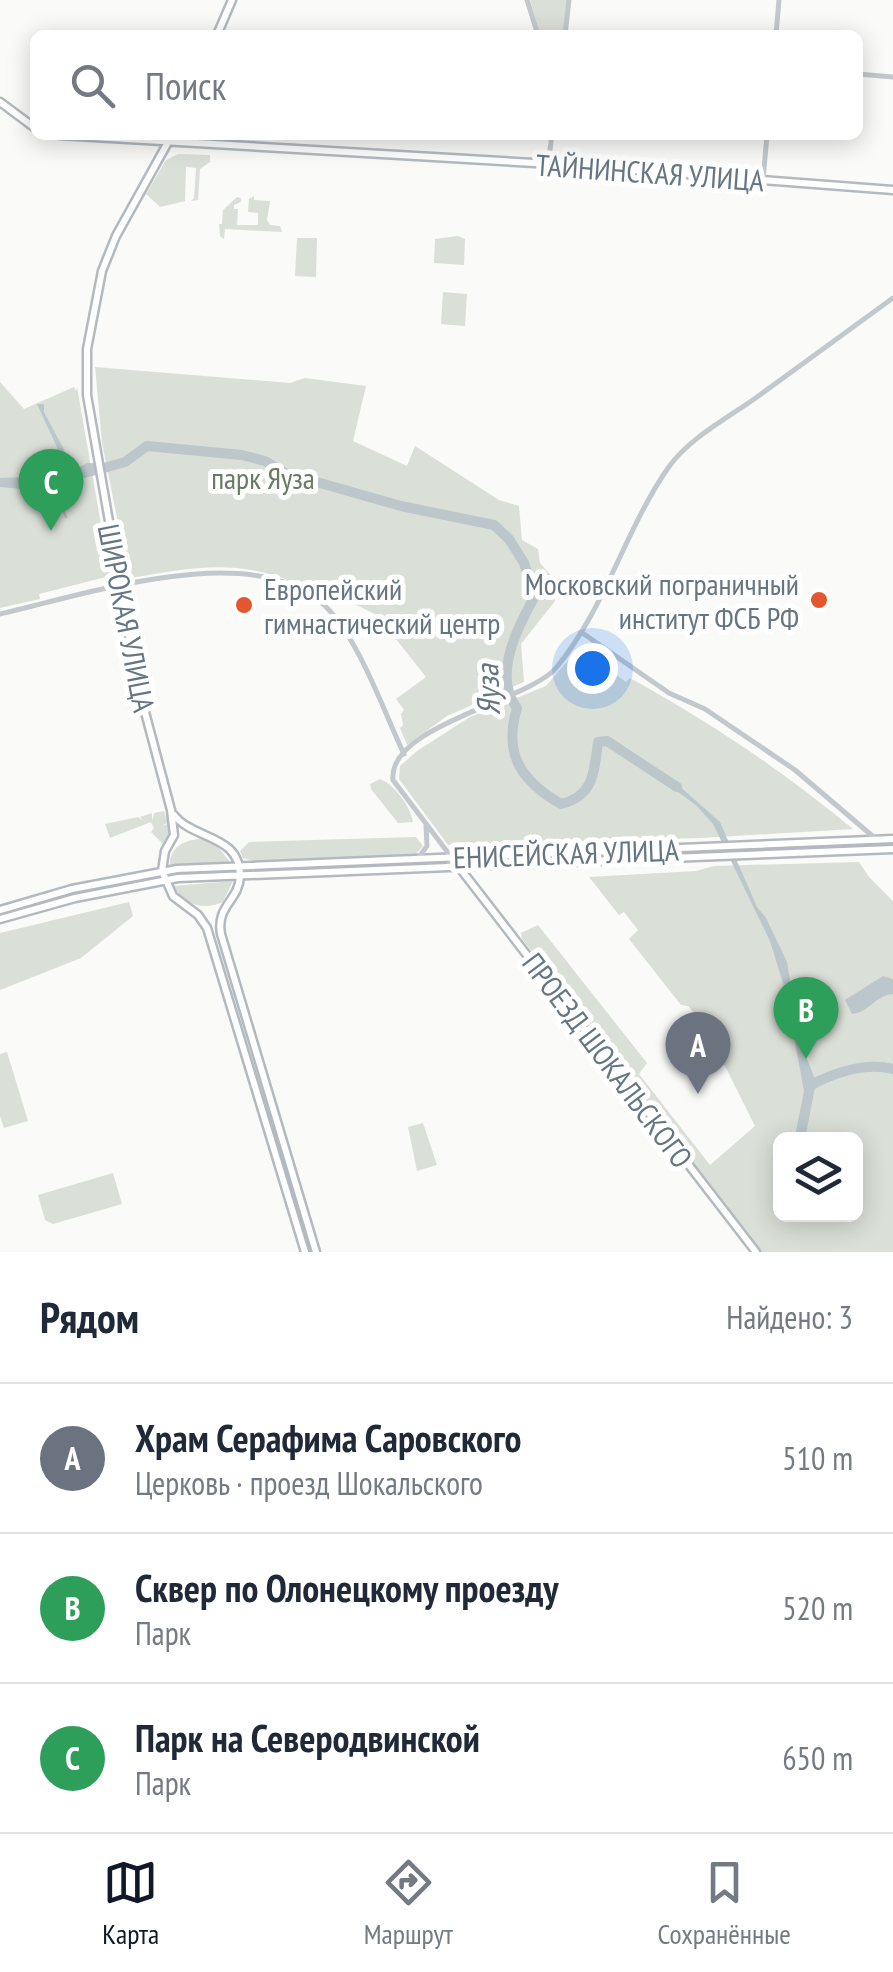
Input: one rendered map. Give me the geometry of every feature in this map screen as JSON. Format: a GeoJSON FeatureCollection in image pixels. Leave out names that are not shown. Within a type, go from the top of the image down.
{"type":"FeatureCollection","features":[{"type":"Feature","properties":{"kind":"main road"},"geometry":{"type":"LineString","coordinates":[[219,30],[232,0]]}},
{"type":"Feature","properties":{"kind":"main road"},"geometry":{"type":"LineString","coordinates":[[0,102],[30,124]]}},
{"type":"Feature","properties":{"kind":"main road","name":"ШИРОКАЯ УЛИЦА"},"geometry":{"type":"LineString","coordinates":[[169,140],[116,236],[95,301],[87,361],[94,447],[137,682],[172,810],[174,835],[170,844]]}},
{"type":"Feature","properties":{"kind":"main road","name":"ТАЙНИНСКАЯ УЛИЦА"},"geometry":{"type":"LineString","coordinates":[[185,140],[893,190]]}},
{"type":"Feature","properties":{"kind":"main road"},"geometry":{"type":"LineString","coordinates":[[172,810],[182,826],[220,840],[238,866],[238,886],[219,918],[316,1252]]}},
{"type":"Feature","properties":{"kind":"main road"},"geometry":{"type":"LineString","coordinates":[[204,834],[186,835],[170,844],[165,851],[164,880],[173,896],[198,915],[207,928],[305,1252]]}},
{"type":"Feature","properties":{"kind":"main road","name":"ЕНИСЕЙСКАЯ УЛИЦА"},"geometry":{"type":"LineString","coordinates":[[0,910],[162,870],[893,839]]}},
{"type":"Feature","properties":{"kind":"main road","name":"ЕНИСЕЙСКАЯ УЛИЦА"},"geometry":{"type":"LineString","coordinates":[[0,919],[75,898],[164,880],[893,849]]}},
{"type":"Feature","properties":{"kind":"main road","name":"ПРОЕЗД ШОКАЛЬСКОГО"},"geometry":{"type":"LineString","coordinates":[[452,858],[756,1252]]}},
{"type":"Feature","properties":{"kind":"main road"},"geometry":{"type":"LineString","coordinates":[[378,860],[384,866],[379,870]]}},
{"type":"Feature","properties":{"kind":"main road"},"geometry":{"type":"LineString","coordinates":[[277,1158],[283,1162],[287,1156]]}},
{"type":"Feature","properties":{"kind":"street"},"geometry":{"type":"LineString","coordinates":[[528,0],[537,30]]}},
{"type":"Feature","properties":{"kind":"street"},"geometry":{"type":"LineString","coordinates":[[566,30],[570,0]]}},
{"type":"Feature","properties":{"kind":"street"},"geometry":{"type":"LineString","coordinates":[[776,30],[779,0]]}},
{"type":"Feature","properties":{"kind":"street"},"geometry":{"type":"LineString","coordinates":[[863,74],[893,77]]}},
{"type":"Feature","properties":{"kind":"street"},"geometry":{"type":"LineString","coordinates":[[548,164],[551,140]]}},
{"type":"Feature","properties":{"kind":"street"},"geometry":{"type":"LineString","coordinates":[[763,180],[767,140]]}},
{"type":"Feature","properties":{"kind":"street"},"geometry":{"type":"LineString","coordinates":[[446,868],[451,866],[452,858],[393,780],[394,767],[404,754],[449,721],[525,690],[548,676],[580,632],[675,460],[893,298]]}},
{"type":"Feature","properties":{"kind":"street"},"geometry":{"type":"LineString","coordinates":[[0,614],[122,584],[214,573],[271,580],[315,598],[348,636],[404,754]]}},
{"type":"Feature","properties":{"kind":"street"},"geometry":{"type":"LineString","coordinates":[[580,632],[669,694],[704,710],[795,770],[876,839]]}},
{"type":"Feature","properties":{"kind":"street"},"geometry":{"type":"LineString","coordinates":[[416,859],[427,846],[425,823]]}},
{"type":"Feature","properties":{"kind":"street"},"geometry":{"type":"LineString","coordinates":[[236,1020],[240,1014],[246,1017]]}},
{"type":"Feature","properties":{"kind":"green space"},"geometry":{"type":"Polygon","coordinates":[[[530,0],[568,0],[565,30],[539,30],[530,0]]]}},
{"type":"Feature","properties":{"kind":"green space"},"geometry":{"type":"Polygon","coordinates":[[[178,154],[210,155],[210,162],[200,169],[198,200],[191,201],[196,168],[186,167],[185,201],[160,207],[146,194],[166,160],[178,154]]]}},
{"type":"Feature","properties":{"kind":"green space"},"geometry":{"type":"Polygon","coordinates":[[[254,196],[254,200],[270,201],[267,220],[270,225],[280,226],[282,232],[225,229],[224,239],[220,236],[223,210],[237,197],[241,202],[234,205],[238,209],[237,225],[258,225],[258,213],[248,212],[249,199],[254,196]]]}},
{"type":"Feature","properties":{"kind":"green space"},"geometry":{"type":"Polygon","coordinates":[[[297,238],[317,238],[316,277],[295,276],[297,238]]]}},
{"type":"Feature","properties":{"kind":"green space"},"geometry":{"type":"Polygon","coordinates":[[[435,239],[465,239],[464,265],[434,263],[435,239]]]}},
{"type":"Feature","properties":{"kind":"green space"},"geometry":{"type":"Polygon","coordinates":[[[443,292],[467,294],[465,326],[441,324],[443,292]]]}},
{"type":"Feature","properties":{"kind":"green space","name":"парк Яуза"},"geometry":{"type":"Polygon","coordinates":[[[95,367],[290,383],[305,378],[366,386],[353,441],[407,466],[415,446],[499,500],[519,506],[522,540],[538,549],[540,563],[555,580],[555,601],[521,644],[524,682],[447,716],[407,745],[400,728],[404,710],[396,699],[426,677],[377,615],[336,595],[331,598],[280,577],[240,568],[186,569],[129,578],[102,443],[95,367]]]}},
{"type":"Feature","properties":{"kind":"green space"},"geometry":{"type":"Polygon","coordinates":[[[0,382],[24,409],[74,387],[76,391],[77,387],[110,576],[0,608],[0,382]]]}},
{"type":"Feature","properties":{"kind":"green space"},"geometry":{"type":"Polygon","coordinates":[[[586,646],[611,664],[610,670],[626,682],[630,678],[717,730],[773,767],[853,829],[448,845],[399,779],[400,766],[470,717],[546,686],[577,650],[586,646]]]}},
{"type":"Feature","properties":{"kind":"green space"},"geometry":{"type":"Polygon","coordinates":[[[380,779],[401,797],[413,822],[398,823],[371,789],[370,784],[380,779]]]}},
{"type":"Feature","properties":{"kind":"green space"},"geometry":{"type":"Polygon","coordinates":[[[164,811],[168,823],[161,826],[168,824],[170,832],[163,844],[151,832],[151,822],[110,838],[105,824],[138,817],[145,822],[140,817],[152,813],[152,821],[154,813],[164,811]]]}},
{"type":"Feature","properties":{"kind":"green space"},"geometry":{"type":"Polygon","coordinates":[[[416,837],[423,846],[416,854],[254,861],[243,858],[240,851],[249,842],[416,837]]]}},
{"type":"Feature","properties":{"kind":"green space"},"geometry":{"type":"Polygon","coordinates":[[[200,839],[216,844],[230,862],[170,866],[178,846],[200,839]]]}},
{"type":"Feature","properties":{"kind":"green space"},"geometry":{"type":"Polygon","coordinates":[[[859,862],[893,901],[893,1252],[761,1252],[522,939],[521,933],[538,925],[647,1063],[639,1074],[710,1165],[755,1126],[726,1068],[699,1030],[708,1028],[688,1006],[681,1005],[629,939],[638,930],[624,912],[619,915],[589,877],[696,871],[714,866],[859,862]]]}},
{"type":"Feature","properties":{"kind":"green space"},"geometry":{"type":"Polygon","coordinates":[[[233,881],[223,902],[208,906],[189,902],[174,886],[233,881]]]}},
{"type":"Feature","properties":{"kind":"green space"},"geometry":{"type":"Polygon","coordinates":[[[129,902],[133,916],[81,958],[0,990],[0,933],[129,902]]]}},
{"type":"Feature","properties":{"kind":"green space"},"geometry":{"type":"Polygon","coordinates":[[[7,1052],[28,1121],[4,1128],[0,1116],[0,1054],[7,1052]]]}},
{"type":"Feature","properties":{"kind":"green space"},"geometry":{"type":"Polygon","coordinates":[[[423,1123],[437,1165],[417,1171],[408,1127],[423,1123]]]}},
{"type":"Feature","properties":{"kind":"green space"},"geometry":{"type":"Polygon","coordinates":[[[113,1173],[122,1204],[53,1224],[45,1220],[38,1195],[113,1173]]]}},
{"type":"Feature","properties":{"kind":"shaded area"},"geometry":{"type":"Polygon","coordinates":[[[37,404],[44,404],[44,412],[73,467],[87,463],[118,464],[104,473],[44,493],[45,498],[53,499],[39,501],[41,486],[34,490],[0,487],[0,478],[50,476],[68,471],[37,404]]]}},
{"type":"Feature","properties":{"kind":"shaded area"},"geometry":{"type":"Polygon","coordinates":[[[669,777],[720,822],[757,907],[787,962],[800,1041],[816,1082],[806,1132],[796,1132],[804,1091],[786,993],[770,941],[713,824],[697,806],[665,782],[669,777]]]}},
{"type":"Feature","properties":{"kind":"shaded area"},"geometry":{"type":"Polygon","coordinates":[[[883,976],[893,979],[893,994],[852,1014],[845,1000],[883,976]]]}},
{"type":"Feature","properties":{"kind":"waterway","name":"Яуза"},"geometry":{"type":"LineString","coordinates":[[104,468],[125,462],[147,446],[242,455],[265,461],[285,473],[401,506],[494,525],[509,539],[524,563],[535,596],[515,636],[507,666],[510,695],[517,708],[514,753],[526,776],[561,804],[572,800],[590,781],[598,742],[607,741],[677,787]]}},
{"type":"Feature","properties":{"kind":"waterway"},"geometry":{"type":"LineString","coordinates":[[50,498],[59,499],[66,517]]}},
{"type":"Feature","properties":{"kind":"waterway"},"geometry":{"type":"LineString","coordinates":[[811,1085],[851,1070],[893,1069]]}},
{"type":"Feature","properties":{"kind":"place","name":"Парк на Северодвинской"},"geometry":{"type":"Point","coordinates":[51,531]}},
{"type":"Feature","properties":{"kind":"place","name":"Московский пограничный институт ФСБ РФ"},"geometry":{"type":"Point","coordinates":[819,600]}},
{"type":"Feature","properties":{"kind":"place","name":"Европейский гимнастический центр"},"geometry":{"type":"Point","coordinates":[244,605]}},
{"type":"Feature","properties":{"kind":"place","name":"Сквер по Олонецкому проезду"},"geometry":{"type":"Point","coordinates":[806,1059]}},
{"type":"Feature","properties":{"kind":"place","name":"Храм Серафима Саровского"},"geometry":{"type":"Point","coordinates":[698,1094]}}]}
